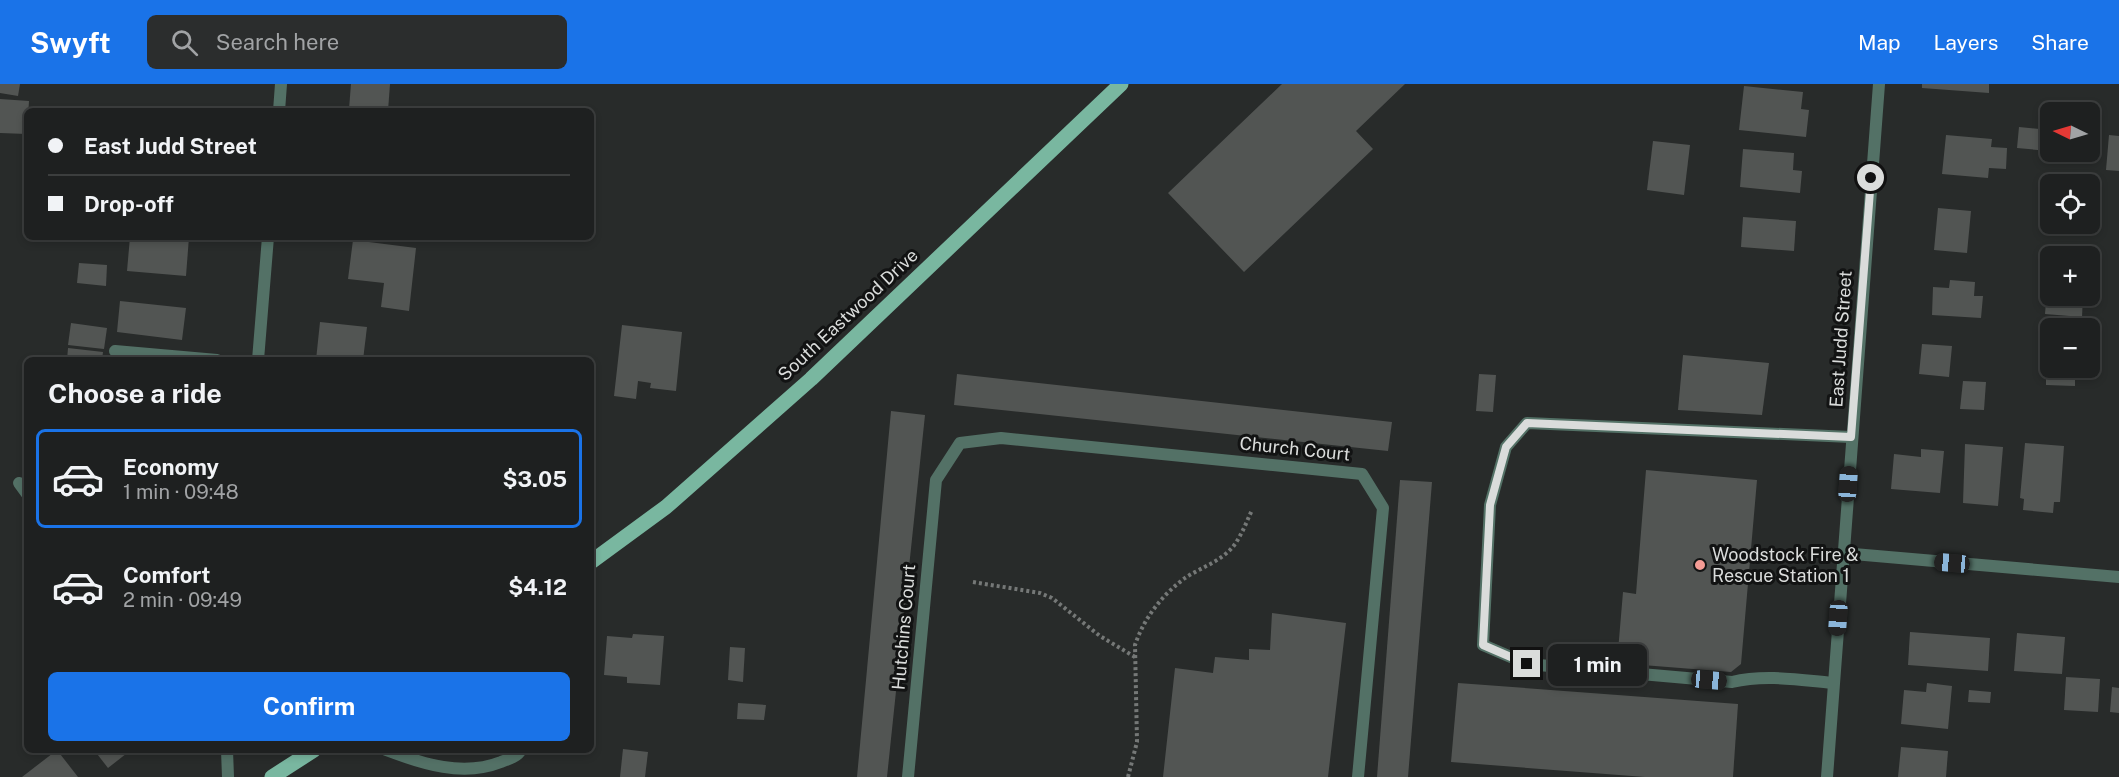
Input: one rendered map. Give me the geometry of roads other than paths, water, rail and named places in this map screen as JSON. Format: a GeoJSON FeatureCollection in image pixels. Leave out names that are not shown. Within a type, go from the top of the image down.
{"type":"FeatureCollection","features":[{"type":"Feature","properties":{"kind":"main road","name":"South Eastwood Drive"},"geometry":{"type":"LineString","coordinates":[[594,560],[666,507],[802,386],[1121,84]]}},
{"type":"Feature","properties":{"kind":"main road"},"geometry":{"type":"LineString","coordinates":[[272,777],[309,753]]}},
{"type":"Feature","properties":{"kind":"street"},"geometry":{"type":"LineString","coordinates":[[279,108],[281,84]]}},
{"type":"Feature","properties":{"kind":"street","name":"East Judd Street"},"geometry":{"type":"LineString","coordinates":[[1827,777],[1879,84]]}},
{"type":"Feature","properties":{"kind":"street"},"geometry":{"type":"LineString","coordinates":[[258,357],[268,240]]}},
{"type":"Feature","properties":{"kind":"street"},"geometry":{"type":"LineString","coordinates":[[115,351],[183,357]]}},
{"type":"Feature","properties":{"kind":"street"},"geometry":{"type":"LineString","coordinates":[[1833,683],[1792,679],[1746,679],[1732,682],[1527,664],[1483,645],[1490,505],[1506,447],[1527,423],[1851,437]]}},
{"type":"Feature","properties":{"kind":"street","name":"Church Court"},"geometry":{"type":"LineString","coordinates":[[936,480],[960,443],[1000,438],[1362,474],[1383,507],[1358,777]]}},
{"type":"Feature","properties":{"kind":"street","name":"Hutchins Court"},"geometry":{"type":"LineString","coordinates":[[908,777],[936,480]]}},
{"type":"Feature","properties":{"kind":"street"},"geometry":{"type":"LineString","coordinates":[[19,483],[24,490]]}},
{"type":"Feature","properties":{"kind":"street"},"geometry":{"type":"LineString","coordinates":[[1842,554],[2119,577]]}},
{"type":"Feature","properties":{"kind":"street"},"geometry":{"type":"LineString","coordinates":[[227,753],[228,777]]}},
{"type":"Feature","properties":{"kind":"street"},"geometry":{"type":"LineString","coordinates":[[394,753],[432,768],[468,771],[495,765],[519,753]]}},
{"type":"Feature","properties":{"kind":"place","name":"Woodstock Fire & Rescue Station 1"},"geometry":{"type":"Point","coordinates":[1700,565]}}]}
